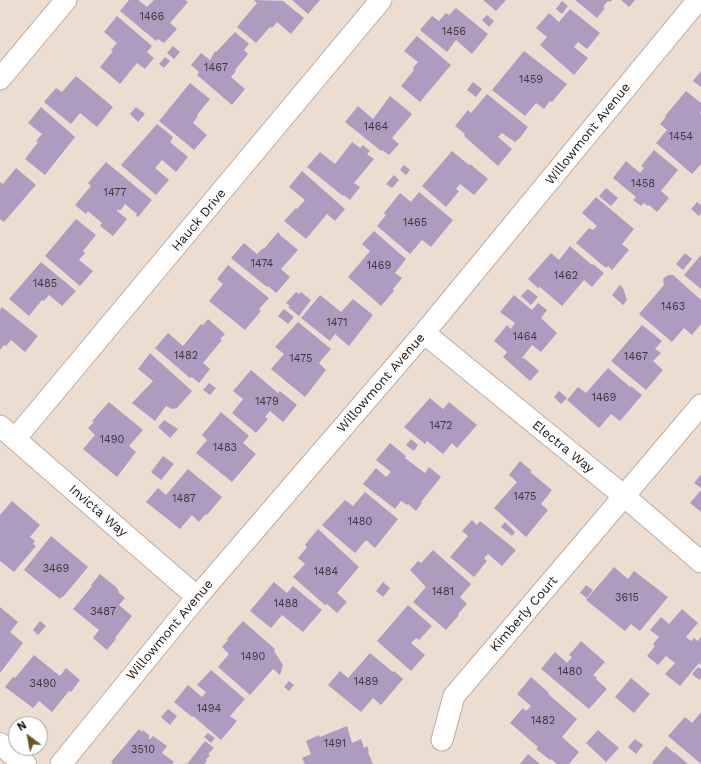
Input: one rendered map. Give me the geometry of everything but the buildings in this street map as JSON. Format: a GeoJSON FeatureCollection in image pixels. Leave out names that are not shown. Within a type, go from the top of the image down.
{"type":"FeatureCollection","features":[{"type":"Feature","properties":{"kind":"street"},"geometry":{"type":"LineString","coordinates":[[0,79],[66,0]]}},
{"type":"Feature","properties":{"kind":"street","name":"Hauck Drive"},"geometry":{"type":"LineString","coordinates":[[8,432],[381,0]]}},
{"type":"Feature","properties":{"kind":"street","name":"Willowmont Avenue"},"geometry":{"type":"LineString","coordinates":[[60,764],[197,597],[424,333],[698,0]]}},
{"type":"Feature","properties":{"kind":"street","name":"Electra Way"},"geometry":{"type":"LineString","coordinates":[[424,333],[624,496],[701,562]]}},
{"type":"Feature","properties":{"kind":"street","name":"Kimberly Court"},"geometry":{"type":"LineString","coordinates":[[442,740],[454,696],[701,405]]}},
{"type":"Feature","properties":{"kind":"street","name":"Invicta Way"},"geometry":{"type":"LineString","coordinates":[[8,432],[197,597]]}},
{"type":"Feature","properties":{"kind":"street"},"geometry":{"type":"LineString","coordinates":[[0,744],[24,764]]}}]}
